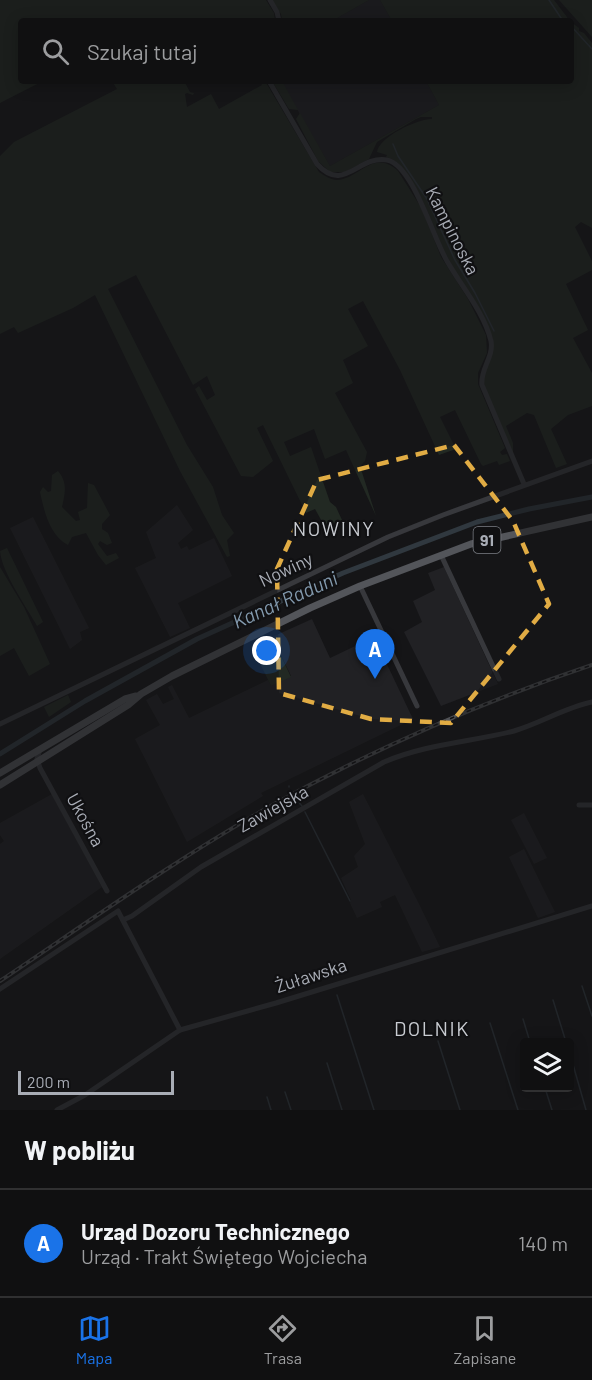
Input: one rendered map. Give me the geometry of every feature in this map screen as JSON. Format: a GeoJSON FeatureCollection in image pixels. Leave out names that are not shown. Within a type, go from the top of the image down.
{"type":"FeatureCollection","features":[{"type":"Feature","properties":{"kind":"main road","name":"91"},"geometry":{"type":"LineString","coordinates":[[0,785],[172,676],[310,608],[441,555],[505,535],[592,517]]}},
{"type":"Feature","properties":{"kind":"main road","name":"91"},"geometry":{"type":"LineString","coordinates":[[0,773],[125,699],[141,694]]}},
{"type":"Feature","properties":{"kind":"street"},"geometry":{"type":"LineString","coordinates":[[270,0],[278,18]]}},
{"type":"Feature","properties":{"kind":"street","name":"Kampinoska"},"geometry":{"type":"LineString","coordinates":[[271,84],[323,171],[339,176],[367,163],[384,160],[393,162],[402,171],[423,205],[445,257],[474,304],[488,334],[491,349],[482,374],[482,385],[524,484]]}},
{"type":"Feature","properties":{"kind":"street","name":"Nowiny"},"geometry":{"type":"LineString","coordinates":[[0,724],[388,537],[524,484],[592,461]]}},
{"type":"Feature","properties":{"kind":"street"},"geometry":{"type":"LineString","coordinates":[[441,555],[499,679]]}},
{"type":"Feature","properties":{"kind":"street"},"geometry":{"type":"LineString","coordinates":[[360,586],[417,706]]}},
{"type":"Feature","properties":{"kind":"street","name":"Zawiejska"},"geometry":{"type":"LineString","coordinates":[[0,989],[115,912],[120,913],[123,920],[209,862],[384,762],[417,749],[526,727],[559,712],[592,702]]}},
{"type":"Feature","properties":{"kind":"street"},"geometry":{"type":"LineString","coordinates":[[24,758],[38,763],[40,748]]}},
{"type":"Feature","properties":{"kind":"street","name":"Ukośna"},"geometry":{"type":"LineString","coordinates":[[38,763],[107,891]]}},
{"type":"Feature","properties":{"kind":"street"},"geometry":{"type":"LineString","coordinates":[[579,805],[592,805]]}},
{"type":"Feature","properties":{"kind":"street","name":"Żuławska"},"geometry":{"type":"LineString","coordinates":[[57,1110],[84,1096],[180,1030],[276,1003],[592,906]]}},
{"type":"Feature","properties":{"kind":"street"},"geometry":{"type":"LineString","coordinates":[[123,920],[180,1030]]}},
{"type":"Feature","properties":{"kind":"highlighted area"},"geometry":{"type":"Polygon","coordinates":[[[454,445],[513,521],[549,604],[451,723],[371,719],[279,693],[277,569],[317,480],[454,445]]]}},
{"type":"Feature","properties":{"kind":"shaded area"},"geometry":{"type":"Polygon","coordinates":[[[0,0],[266,0],[274,13],[275,18],[18,18],[18,84],[37,84],[0,103],[0,0]]]}},
{"type":"Feature","properties":{"kind":"shaded area"},"geometry":{"type":"Polygon","coordinates":[[[272,0],[369,0],[337,18],[282,18],[272,0]]]}},
{"type":"Feature","properties":{"kind":"shaded area"},"geometry":{"type":"Polygon","coordinates":[[[369,0],[380,0],[390,18],[337,18],[369,0]]]}},
{"type":"Feature","properties":{"kind":"shaded area"},"geometry":{"type":"Polygon","coordinates":[[[380,0],[554,0],[568,18],[390,18],[380,0]]]}},
{"type":"Feature","properties":{"kind":"shaded area"},"geometry":{"type":"Polygon","coordinates":[[[559,0],[592,0],[592,37],[559,0]]]}},
{"type":"Feature","properties":{"kind":"shaded area"},"geometry":{"type":"Polygon","coordinates":[[[574,24],[592,43],[592,228],[581,222],[575,227],[592,261],[592,270],[566,284],[588,330],[573,338],[592,373],[592,406],[568,415],[551,429],[567,464],[556,468],[534,415],[527,413],[506,426],[513,443],[513,453],[485,389],[484,376],[493,350],[492,337],[447,256],[422,199],[406,171],[386,157],[387,155],[377,152],[379,146],[391,135],[409,125],[432,119],[432,117],[416,119],[377,142],[369,159],[345,172],[330,172],[318,161],[296,119],[300,113],[330,166],[439,105],[428,84],[574,84],[574,24]]]}},
{"type":"Feature","properties":{"kind":"shaded area"},"geometry":{"type":"Polygon","coordinates":[[[114,84],[186,84],[190,92],[194,93],[193,95],[185,94],[187,107],[211,94],[219,109],[262,84],[267,84],[319,172],[330,179],[337,180],[353,175],[374,163],[389,165],[398,171],[422,209],[441,257],[468,299],[486,335],[487,353],[478,373],[478,384],[505,448],[500,452],[502,455],[507,454],[510,461],[499,465],[497,461],[483,466],[455,410],[440,417],[456,449],[439,455],[400,370],[363,301],[348,309],[368,346],[343,360],[353,383],[335,393],[367,452],[365,461],[360,466],[376,516],[346,450],[325,459],[314,429],[284,442],[290,456],[311,447],[330,502],[336,507],[342,520],[325,527],[315,509],[306,513],[263,425],[257,428],[273,461],[253,477],[241,476],[195,389],[199,386],[207,400],[215,395],[207,376],[193,385],[136,275],[108,289],[187,445],[213,487],[222,515],[234,533],[227,540],[230,556],[227,557],[180,471],[95,295],[73,308],[18,333],[14,327],[0,334],[0,156],[14,142],[117,89],[114,84]]]}},
{"type":"Feature","properties":{"kind":"shaded area"},"geometry":{"type":"Polygon","coordinates":[[[274,84],[284,84],[298,110],[289,109],[274,84]]]}},
{"type":"Feature","properties":{"kind":"shaded area"},"geometry":{"type":"Polygon","coordinates":[[[283,84],[428,84],[439,105],[330,166],[283,84]]]}},
{"type":"Feature","properties":{"kind":"shaded area"},"geometry":{"type":"Polygon","coordinates":[[[58,471],[65,493],[62,507],[76,521],[80,520],[78,512],[87,508],[88,483],[94,485],[110,515],[102,524],[102,529],[108,533],[112,543],[107,545],[100,541],[98,544],[107,556],[116,553],[119,558],[106,565],[86,533],[72,537],[68,545],[56,535],[48,522],[40,492],[43,487],[48,492],[51,491],[52,475],[58,471]]]}},
{"type":"Feature","properties":{"kind":"shaded area"},"geometry":{"type":"Polygon","coordinates":[[[177,505],[193,530],[178,543],[181,549],[187,546],[189,550],[214,538],[232,576],[178,603],[190,628],[170,637],[135,568],[156,558],[146,532],[177,505]]]}},
{"type":"Feature","properties":{"kind":"shaded area"},"geometry":{"type":"Polygon","coordinates":[[[33,517],[89,628],[80,632],[82,640],[70,649],[10,528],[33,517]]]}},
{"type":"Feature","properties":{"kind":"shaded area"},"geometry":{"type":"Polygon","coordinates":[[[7,548],[43,622],[37,626],[5,569],[0,551],[7,548]]]}},
{"type":"Feature","properties":{"kind":"shaded area"},"geometry":{"type":"Polygon","coordinates":[[[0,567],[24,607],[50,664],[29,676],[14,648],[0,656],[0,567]]]}},
{"type":"Feature","properties":{"kind":"shaded area"},"geometry":{"type":"Polygon","coordinates":[[[444,567],[498,684],[441,706],[404,632],[422,622],[413,601],[435,590],[428,573],[444,567]]]}},
{"type":"Feature","properties":{"kind":"shaded area"},"geometry":{"type":"Polygon","coordinates":[[[312,619],[330,658],[374,637],[413,719],[261,793],[263,796],[187,842],[135,739],[160,725],[146,700],[157,694],[163,704],[174,699],[168,687],[172,685],[189,718],[268,680],[271,686],[291,676],[272,637],[312,619]]]}},
{"type":"Feature","properties":{"kind":"shaded area"},"geometry":{"type":"Polygon","coordinates":[[[273,639],[291,677],[271,686],[253,649],[273,639]]]}},
{"type":"Feature","properties":{"kind":"shaded area"},"geometry":{"type":"Polygon","coordinates":[[[68,695],[71,702],[49,717],[44,707],[68,695]]]}},
{"type":"Feature","properties":{"kind":"shaded area"},"geometry":{"type":"Polygon","coordinates":[[[52,794],[102,887],[0,959],[0,844],[4,841],[0,835],[0,823],[52,794]]]}},
{"type":"Feature","properties":{"kind":"shaded area"},"geometry":{"type":"Polygon","coordinates":[[[363,794],[440,947],[422,952],[395,895],[380,902],[382,907],[357,918],[341,878],[358,867],[354,856],[365,844],[349,802],[363,794]]]}},
{"type":"Feature","properties":{"kind":"shaded area"},"geometry":{"type":"Polygon","coordinates":[[[524,813],[547,858],[534,864],[511,820],[524,813]]]}},
{"type":"Feature","properties":{"kind":"shaded area"},"geometry":{"type":"Polygon","coordinates":[[[524,849],[555,912],[538,918],[509,857],[524,849]]]}},
{"type":"Feature","properties":{"kind":"waterway"},"geometry":{"type":"LineString","coordinates":[[549,0],[561,18]]}},
{"type":"Feature","properties":{"kind":"waterway"},"geometry":{"type":"LineString","coordinates":[[574,29],[592,49]]}},
{"type":"Feature","properties":{"kind":"waterway"},"geometry":{"type":"LineString","coordinates":[[393,144],[398,156],[427,199],[455,260],[494,331]]}},
{"type":"Feature","properties":{"kind":"waterway","name":"Kanał Raduni"},"geometry":{"type":"LineString","coordinates":[[0,754],[85,701],[197,639],[343,573],[477,522],[592,497]]}},
{"type":"Feature","properties":{"kind":"waterway"},"geometry":{"type":"LineString","coordinates":[[295,798],[302,806]]}},
{"type":"Feature","properties":{"kind":"waterway"},"geometry":{"type":"LineString","coordinates":[[305,812],[350,901]]}},
{"type":"Feature","properties":{"kind":"waterway"},"geometry":{"type":"LineString","coordinates":[[582,986],[592,1016]]}},
{"type":"Feature","properties":{"kind":"waterway"},"geometry":{"type":"LineString","coordinates":[[337,995],[374,1110]]}},
{"type":"Feature","properties":{"kind":"waterway"},"geometry":{"type":"LineString","coordinates":[[553,1000],[565,1038]]}},
{"type":"Feature","properties":{"kind":"waterway"},"geometry":{"type":"LineString","coordinates":[[523,1019],[529,1038]]}},
{"type":"Feature","properties":{"kind":"waterway"},"geometry":{"type":"LineString","coordinates":[[490,1023],[518,1110]]}},
{"type":"Feature","properties":{"kind":"waterway"},"geometry":{"type":"LineString","coordinates":[[438,1041],[460,1110]]}},
{"type":"Feature","properties":{"kind":"waterway"},"geometry":{"type":"LineString","coordinates":[[327,1063],[342,1110]]}},
{"type":"Feature","properties":{"kind":"waterway"},"geometry":{"type":"LineString","coordinates":[[574,1068],[586,1110]]}},
{"type":"Feature","properties":{"kind":"waterway"},"geometry":{"type":"LineString","coordinates":[[285,1092],[291,1110]]}},
{"type":"Feature","properties":{"kind":"waterway"},"geometry":{"type":"LineString","coordinates":[[546,1092],[552,1110]]}},
{"type":"Feature","properties":{"kind":"waterway"},"geometry":{"type":"LineString","coordinates":[[267,1097],[271,1110]]}},
{"type":"Feature","properties":{"kind":"railway"},"geometry":{"type":"LineString","coordinates":[[0,981],[199,849],[306,787],[426,729],[508,695],[592,665]]}},
{"type":"Feature","properties":{"kind":"place","name":"Urząd Dozoru Technicznego"},"geometry":{"type":"Point","coordinates":[375,679]}},
{"type":"Feature","properties":{"kind":"district","name":"NOWINY"},"geometry":{"type":"Point","coordinates":[334,529]}},
{"type":"Feature","properties":{"kind":"district","name":"DOLNIK"},"geometry":{"type":"Point","coordinates":[432,1029]}}]}
